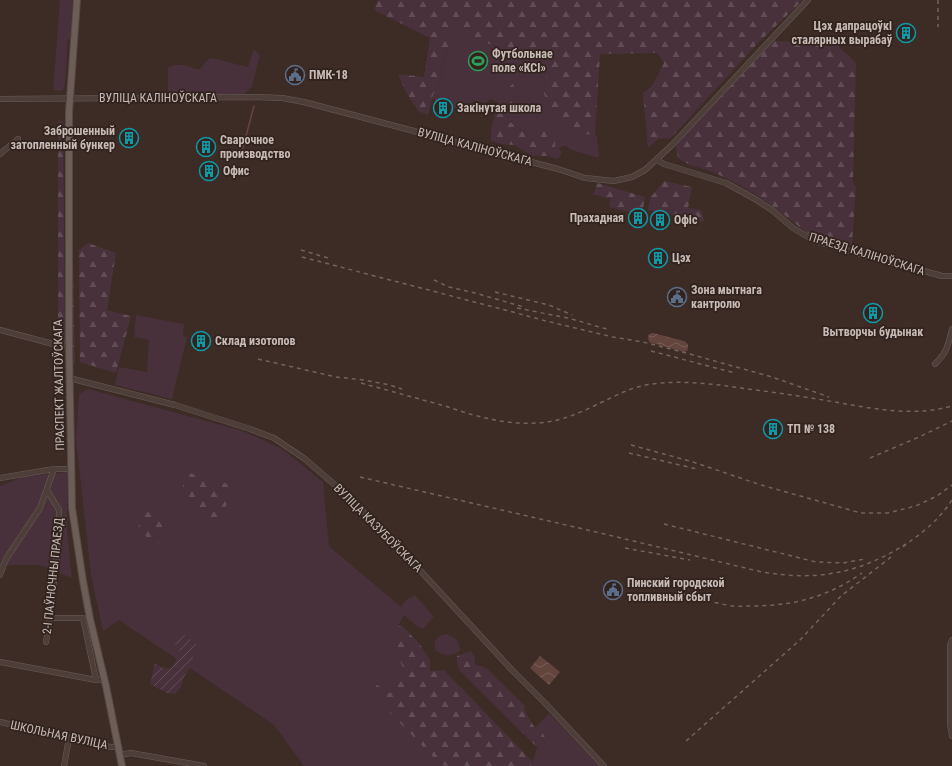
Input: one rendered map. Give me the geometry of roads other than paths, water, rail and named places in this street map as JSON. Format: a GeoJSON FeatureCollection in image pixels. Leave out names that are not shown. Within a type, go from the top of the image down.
{"type":"FeatureCollection","features":[{"type":"Feature","properties":{"kind":"main road","name":"ПРАСПЕКТ ЖАЛТОЎСКАГА"},"geometry":{"type":"LineString","coordinates":[[77,0],[69,99],[69,378],[72,508],[90,619],[122,766]]}},
{"type":"Feature","properties":{"kind":"street","name":"ВУЛІЦА КАЛІНОЎСКАГА"},"geometry":{"type":"LineString","coordinates":[[0,99],[252,97],[292,99],[558,169],[585,178],[614,181],[627,179],[638,175],[657,160],[808,0]]}},
{"type":"Feature","properties":{"kind":"street"},"geometry":{"type":"LineString","coordinates":[[0,154],[18,139]]}},
{"type":"Feature","properties":{"kind":"street","name":"ПРАЕЗД КАЛІНОЎСКАГА"},"geometry":{"type":"LineString","coordinates":[[657,160],[664,164],[726,183],[772,210],[793,228],[815,241],[935,274],[948,277],[952,276]]}},
{"type":"Feature","properties":{"kind":"street"},"geometry":{"type":"LineString","coordinates":[[935,364],[941,359],[946,351],[952,329]]}},
{"type":"Feature","properties":{"kind":"street"},"geometry":{"type":"LineString","coordinates":[[0,330],[57,345],[69,346]]}},
{"type":"Feature","properties":{"kind":"street","name":"ВУЛІЦА КАЗУБОЎСКАГА"},"geometry":{"type":"LineString","coordinates":[[69,378],[176,405],[250,429],[274,438],[306,459],[350,498],[604,766]]}},
{"type":"Feature","properties":{"kind":"street"},"geometry":{"type":"LineString","coordinates":[[0,478],[54,469],[71,469]]}},
{"type":"Feature","properties":{"kind":"street"},"geometry":{"type":"LineString","coordinates":[[0,575],[6,559],[40,508],[54,469]]}},
{"type":"Feature","properties":{"kind":"street","name":"2-І ПАЎНОЧНЫ ПРАЕЗД"},"geometry":{"type":"LineString","coordinates":[[46,642],[50,618],[59,530],[59,510],[47,490]]}},
{"type":"Feature","properties":{"kind":"street"},"geometry":{"type":"LineString","coordinates":[[50,618],[83,618],[96,680]]}},
{"type":"Feature","properties":{"kind":"street"},"geometry":{"type":"LineString","coordinates":[[952,640],[950,645],[950,724],[952,736]]}},
{"type":"Feature","properties":{"kind":"street"},"geometry":{"type":"LineString","coordinates":[[0,662],[96,680],[104,679]]}},
{"type":"Feature","properties":{"kind":"street","name":"ШКОЛЬНАЯ ВУЛІЦА"},"geometry":{"type":"LineString","coordinates":[[0,722],[110,747],[118,747]]}},
{"type":"Feature","properties":{"kind":"street"},"geometry":{"type":"LineString","coordinates":[[64,766],[69,738]]}},
{"type":"Feature","properties":{"kind":"street"},"geometry":{"type":"LineString","coordinates":[[119,755],[131,753],[204,766]]}},
{"type":"Feature","properties":{"kind":"water"},"geometry":{"type":"Polygon","coordinates":[[[653,333],[684,341],[688,344],[687,351],[684,352],[649,342],[649,334],[653,333]]]}},
{"type":"Feature","properties":{"kind":"water"},"geometry":{"type":"Polygon","coordinates":[[[540,656],[560,672],[549,685],[530,668],[540,656]]]}},
{"type":"Feature","properties":{"kind":"waterway"},"geometry":{"type":"LineString","coordinates":[[247,153],[242,151],[254,106]]}},
{"type":"Feature","properties":{"kind":"railway"},"geometry":{"type":"LineString","coordinates":[[938,0],[938,27]]}},
{"type":"Feature","properties":{"kind":"railway"},"geometry":{"type":"LineString","coordinates":[[301,250],[328,258]]}},
{"type":"Feature","properties":{"kind":"railway"},"geometry":{"type":"LineString","coordinates":[[302,257],[546,321],[686,353],[772,377],[829,397]]}},
{"type":"Feature","properties":{"kind":"railway"},"geometry":{"type":"LineString","coordinates":[[434,280],[449,287],[524,307]]}},
{"type":"Feature","properties":{"kind":"railway"},"geometry":{"type":"LineString","coordinates":[[495,292],[549,305],[572,315]]}},
{"type":"Feature","properties":{"kind":"railway"},"geometry":{"type":"LineString","coordinates":[[517,308],[568,318],[610,330]]}},
{"type":"Feature","properties":{"kind":"railway"},"geometry":{"type":"LineString","coordinates":[[651,351],[735,373]]}},
{"type":"Feature","properties":{"kind":"railway"},"geometry":{"type":"LineString","coordinates":[[258,359],[336,377],[364,380],[402,389]]}},
{"type":"Feature","properties":{"kind":"railway"},"geometry":{"type":"LineString","coordinates":[[361,383],[470,414],[495,420],[521,423],[557,420],[568,417],[637,387],[673,382],[720,385],[888,410],[920,411],[952,406]]}},
{"type":"Feature","properties":{"kind":"railway"},"geometry":{"type":"LineString","coordinates":[[870,458],[952,421]]}},
{"type":"Feature","properties":{"kind":"railway"},"geometry":{"type":"LineString","coordinates":[[631,445],[693,462],[761,485],[861,513],[888,513],[918,505],[937,496],[952,485]]}},
{"type":"Feature","properties":{"kind":"railway"},"geometry":{"type":"LineString","coordinates":[[629,453],[697,469]]}},
{"type":"Feature","properties":{"kind":"railway"},"geometry":{"type":"LineString","coordinates":[[360,477],[762,572],[782,575],[801,576],[837,573],[871,562],[906,544]]}},
{"type":"Feature","properties":{"kind":"railway"},"geometry":{"type":"LineString","coordinates":[[903,547],[934,522],[952,500]]}},
{"type":"Feature","properties":{"kind":"railway"},"geometry":{"type":"LineString","coordinates":[[664,524],[816,562],[843,563],[865,559]]}},
{"type":"Feature","properties":{"kind":"railway"},"geometry":{"type":"LineString","coordinates":[[625,548],[690,560]]}},
{"type":"Feature","properties":{"kind":"railway"},"geometry":{"type":"LineString","coordinates":[[686,741],[801,639],[841,596],[891,557]]}},
{"type":"Feature","properties":{"kind":"railway"},"geometry":{"type":"LineString","coordinates":[[676,592],[733,606],[766,606],[796,602],[823,594],[862,573]]}},
{"type":"Feature","properties":{"kind":"place","name":"Цэх дапрацоўкі сталярных вырабаў"},"geometry":{"type":"Point","coordinates":[906,33]}},
{"type":"Feature","properties":{"kind":"place","name":"Футбольнае поле «КСІ»"},"geometry":{"type":"Point","coordinates":[478,61]}},
{"type":"Feature","properties":{"kind":"place","name":"ПМК-18"},"geometry":{"type":"Point","coordinates":[295,75]}},
{"type":"Feature","properties":{"kind":"place","name":"Закінутая школа"},"geometry":{"type":"Point","coordinates":[443,108]}},
{"type":"Feature","properties":{"kind":"place","name":"Заброшенный затопленный бункер"},"geometry":{"type":"Point","coordinates":[129,138]}},
{"type":"Feature","properties":{"kind":"place","name":"Сварочное производство"},"geometry":{"type":"Point","coordinates":[206,147]}},
{"type":"Feature","properties":{"kind":"place","name":"Офис"},"geometry":{"type":"Point","coordinates":[209,171]}},
{"type":"Feature","properties":{"kind":"place","name":"Прахадная"},"geometry":{"type":"Point","coordinates":[638,218]}},
{"type":"Feature","properties":{"kind":"place","name":"Офіс"},"geometry":{"type":"Point","coordinates":[660,220]}},
{"type":"Feature","properties":{"kind":"place","name":"Цэх"},"geometry":{"type":"Point","coordinates":[658,258]}},
{"type":"Feature","properties":{"kind":"place","name":"Зона мытнага кантролю"},"geometry":{"type":"Point","coordinates":[677,297]}},
{"type":"Feature","properties":{"kind":"place","name":"Вытворчы будынак"},"geometry":{"type":"Point","coordinates":[873,313]}},
{"type":"Feature","properties":{"kind":"place","name":"Склад изотопов"},"geometry":{"type":"Point","coordinates":[201,341]}},
{"type":"Feature","properties":{"kind":"place","name":"ТП № 138"},"geometry":{"type":"Point","coordinates":[773,429]}},
{"type":"Feature","properties":{"kind":"place","name":"Пинский городской топливный сбыт"},"geometry":{"type":"Point","coordinates":[613,590]}}]}
